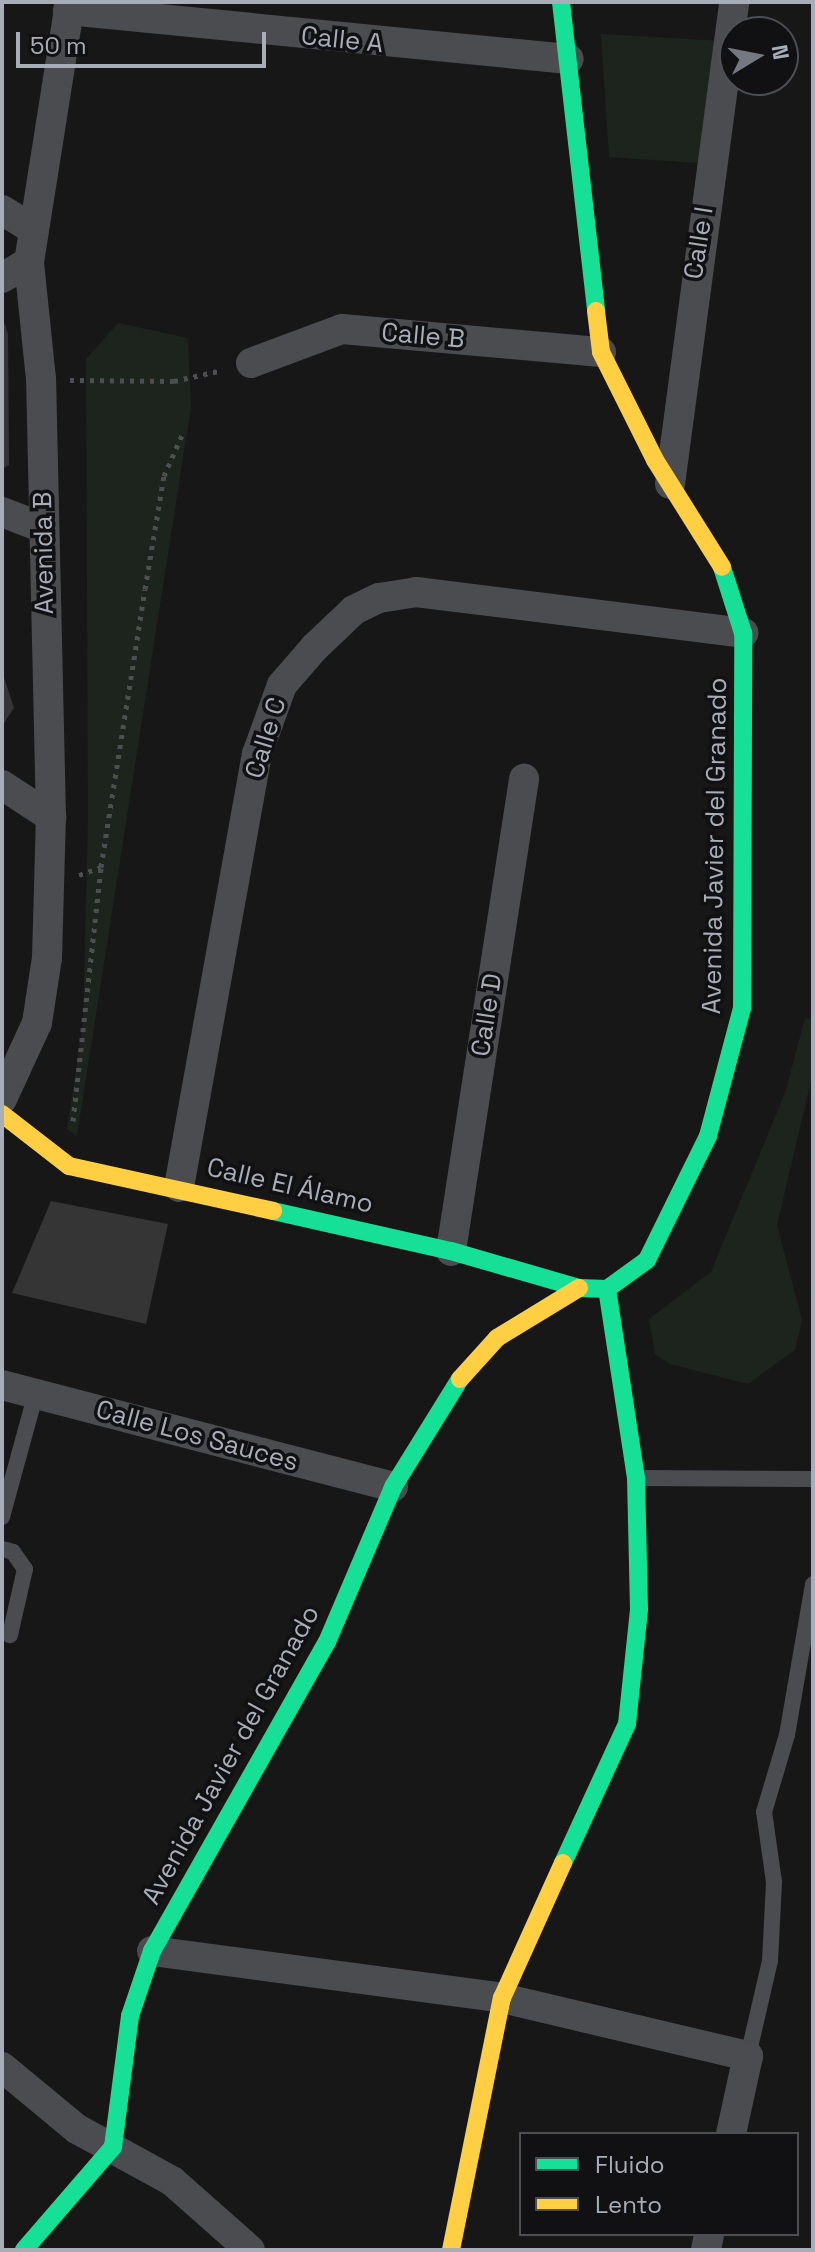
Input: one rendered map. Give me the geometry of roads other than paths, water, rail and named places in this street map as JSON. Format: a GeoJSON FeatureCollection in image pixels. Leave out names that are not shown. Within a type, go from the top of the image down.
{"type":"FeatureCollection","features":[{"type":"Feature","properties":{"kind":"street","name":"Avenida Javier del Granado"},"geometry":{"type":"LineString","coordinates":[[561,2],[601,352],[670,484],[730,580],[743,633],[742,1008],[708,1136],[667,1227],[647,1260],[607,1289]]}},
{"type":"Feature","properties":{"kind":"street","name":"Calle I"},"geometry":{"type":"LineString","coordinates":[[670,484],[734,2]]}},
{"type":"Feature","properties":{"kind":"street","name":"Calle A"},"geometry":{"type":"LineString","coordinates":[[69,6],[569,59]]}},
{"type":"Feature","properties":{"kind":"street","name":"Avenida B"},"geometry":{"type":"LineString","coordinates":[[2,1099],[37,1023],[47,958],[51,817],[41,379],[29,262],[31,228],[69,6]]}},
{"type":"Feature","properties":{"kind":"street"},"geometry":{"type":"LineString","coordinates":[[2,210],[31,228]]}},
{"type":"Feature","properties":{"kind":"street"},"geometry":{"type":"LineString","coordinates":[[2,278],[29,262]]}},
{"type":"Feature","properties":{"kind":"street","name":"Calle B"},"geometry":{"type":"LineString","coordinates":[[251,363],[342,329],[601,352]]}},
{"type":"Feature","properties":{"kind":"street"},"geometry":{"type":"LineString","coordinates":[[2,512],[43,528]]}},
{"type":"Feature","properties":{"kind":"street","name":"Calle C"},"geometry":{"type":"LineString","coordinates":[[179,1187],[257,754],[282,685],[314,648],[354,610],[379,598],[416,592],[743,633]]}},
{"type":"Feature","properties":{"kind":"street","name":"Calle D"},"geometry":{"type":"LineString","coordinates":[[451,1251],[524,779]]}},
{"type":"Feature","properties":{"kind":"street"},"geometry":{"type":"LineString","coordinates":[[2,785],[51,817]]}},
{"type":"Feature","properties":{"kind":"street","name":"Calle El Álamo"},"geometry":{"type":"LineString","coordinates":[[2,1114],[69,1166],[179,1187],[451,1251],[579,1288]]}},
{"type":"Feature","properties":{"kind":"street","name":"Avenida Javier del Granado"},"geometry":{"type":"LineString","coordinates":[[113,2147],[130,2016],[152,1951],[327,1642],[393,1487],[441,1403],[473,1361],[497,1338],[579,1288]]}},
{"type":"Feature","properties":{"kind":"street"},"geometry":{"type":"LineString","coordinates":[[451,2250],[502,1998],[627,1724],[639,1609],[636,1478],[607,1289],[579,1288]]}},
{"type":"Feature","properties":{"kind":"street","name":"Calle Los Sauces"},"geometry":{"type":"LineString","coordinates":[[2,1385],[393,1487]]}},
{"type":"Feature","properties":{"kind":"street"},"geometry":{"type":"LineString","coordinates":[[152,1951],[502,1998],[748,2056],[731,2132]]}},
{"type":"Feature","properties":{"kind":"street"},"geometry":{"type":"LineString","coordinates":[[2,2067],[77,2129],[172,2181],[250,2250]]}},
{"type":"Feature","properties":{"kind":"street"},"geometry":{"type":"LineString","coordinates":[[24,2250],[113,2147]]}},
{"type":"Feature","properties":{"kind":"lane"},"geometry":{"type":"LineString","coordinates":[[2,1517],[36,1393]]}},
{"type":"Feature","properties":{"kind":"lane"},"geometry":{"type":"LineString","coordinates":[[636,1478],[813,1479]]}},
{"type":"Feature","properties":{"kind":"lane"},"geometry":{"type":"LineString","coordinates":[[2,1549],[13,1552],[25,1569],[10,1635]]}},
{"type":"Feature","properties":{"kind":"lane"},"geometry":{"type":"LineString","coordinates":[[748,2056],[770,1961],[774,1882],[764,1812],[787,1735],[813,1584]]}}]}
